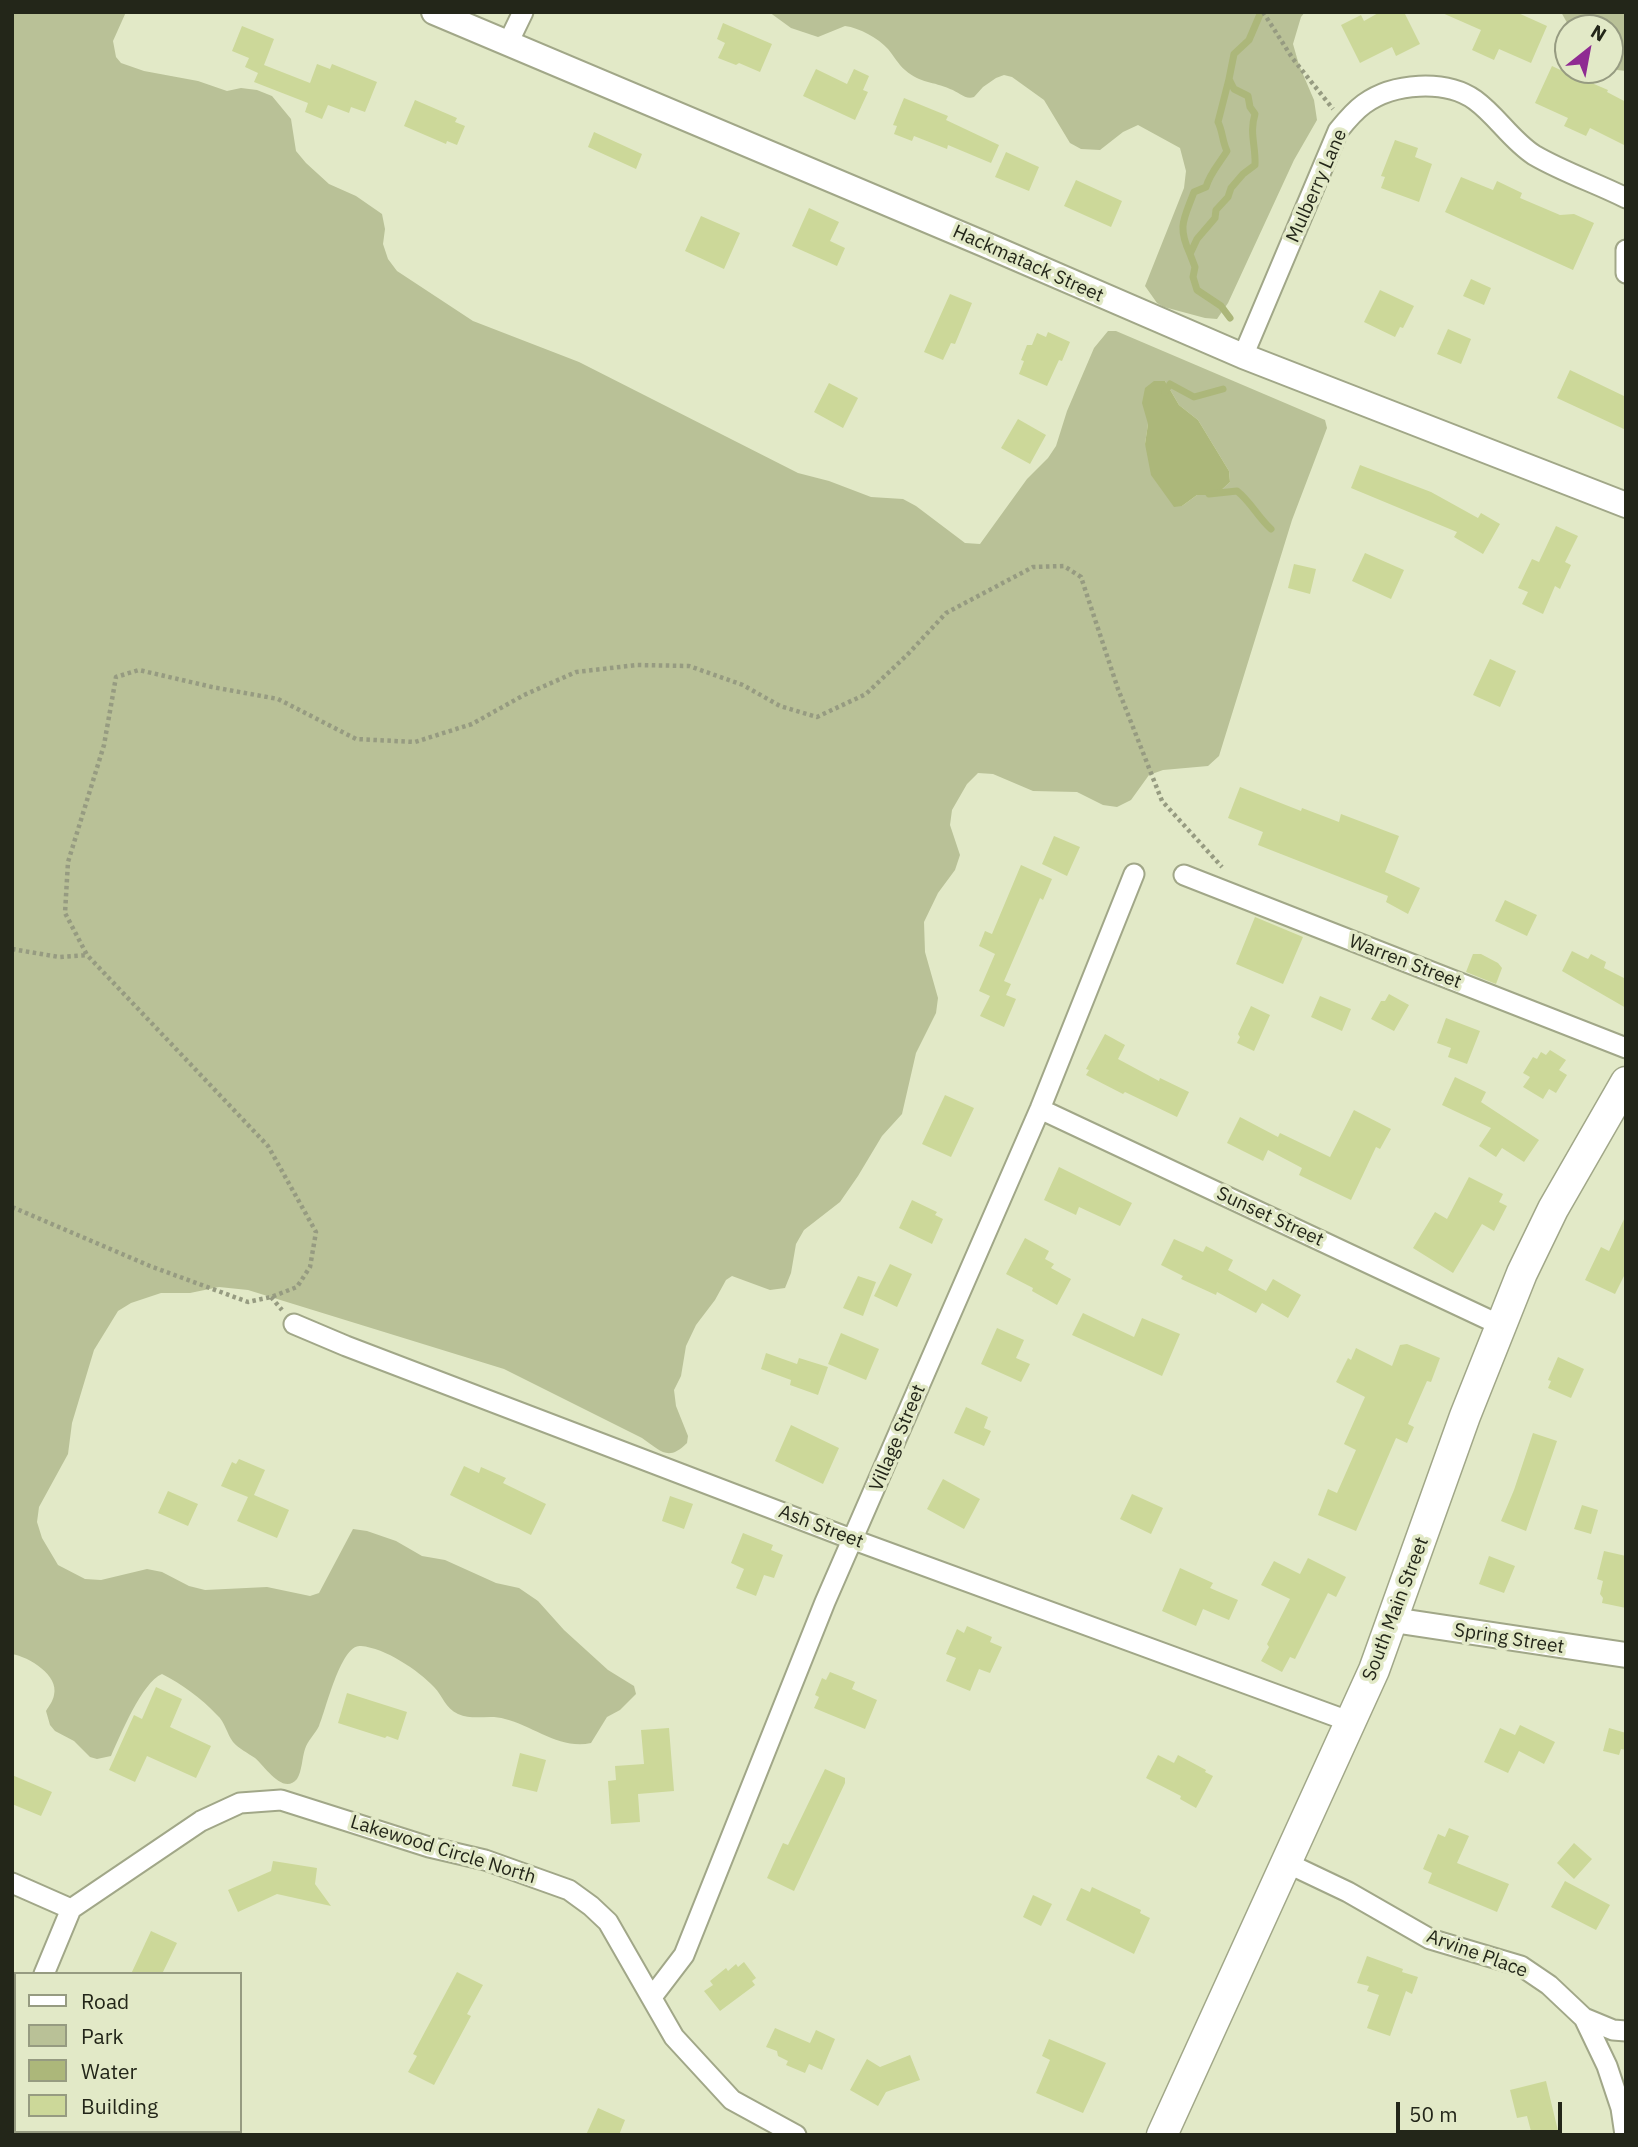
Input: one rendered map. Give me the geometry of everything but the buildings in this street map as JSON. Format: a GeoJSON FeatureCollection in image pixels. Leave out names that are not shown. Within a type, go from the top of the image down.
{"type":"FeatureCollection","features":[{"type":"Feature","properties":{"kind":"main road","name":"South Main Street"},"geometry":{"type":"LineString","coordinates":[[1162,2135],[1352,1722],[1393,1620],[1500,1325],[1553,1209],[1625,1085]]}},
{"type":"Feature","properties":{"kind":"street","name":"Hackmatack Street"},"geometry":{"type":"LineString","coordinates":[[434,12],[1243,356],[1626,505]]}},
{"type":"Feature","properties":{"kind":"street"},"geometry":{"type":"LineString","coordinates":[[508,43],[523,12]]}},
{"type":"Feature","properties":{"kind":"street","name":"Mulberry Lane"},"geometry":{"type":"LineString","coordinates":[[1243,356],[1338,131],[1366,102],[1391,92],[1439,87],[1465,94],[1477,101],[1534,155],[1626,198]]}},
{"type":"Feature","properties":{"kind":"street"},"geometry":{"type":"LineString","coordinates":[[1626,250],[1626,273]]}},
{"type":"Feature","properties":{"kind":"street","name":"Village Street"},"geometry":{"type":"LineString","coordinates":[[652,1997],[684,1955],[825,1602],[1040,1109],[1134,874]]}},
{"type":"Feature","properties":{"kind":"street","name":"Warren Street"},"geometry":{"type":"LineString","coordinates":[[1184,875],[1626,1048]]}},
{"type":"Feature","properties":{"kind":"street","name":"Sunset Street"},"geometry":{"type":"LineString","coordinates":[[1040,1109],[1500,1325]]}},
{"type":"Feature","properties":{"kind":"street","name":"Ash Street"},"geometry":{"type":"LineString","coordinates":[[294,1324],[854,1540],[1352,1722]]}},
{"type":"Feature","properties":{"kind":"street","name":"Spring Street"},"geometry":{"type":"LineString","coordinates":[[1393,1620],[1626,1655]]}},
{"type":"Feature","properties":{"kind":"street","name":"Lakewood Circle North"},"geometry":{"type":"LineString","coordinates":[[71,1909],[201,1821],[240,1803],[281,1800],[429,1847],[485,1860],[569,1890],[608,1922],[674,2037],[733,2100],[796,2135]]}},
{"type":"Feature","properties":{"kind":"street","name":"Arvine Place"},"geometry":{"type":"LineString","coordinates":[[1287,1863],[1348,1892],[1430,1939],[1521,1966],[1549,1985],[1584,2018],[1613,2031],[1626,2031]]}},
{"type":"Feature","properties":{"kind":"street"},"geometry":{"type":"LineString","coordinates":[[12,1883],[71,1909],[45,1972]]}},
{"type":"Feature","properties":{"kind":"street","name":"Arvine Place"},"geometry":{"type":"LineString","coordinates":[[1584,2018],[1607,2066],[1621,2108],[1625,2135]]}},
{"type":"Feature","properties":{"kind":"path"},"geometry":{"type":"LineString","coordinates":[[1263,12],[1319,94],[1346,122]]}},
{"type":"Feature","properties":{"kind":"path"},"geometry":{"type":"LineString","coordinates":[[12,1207],[150,1266],[248,1302],[297,1287],[310,1267],[316,1232],[268,1146],[87,955],[65,913],[68,862],[104,745],[116,677],[139,670],[278,699],[356,738],[415,742],[472,724],[524,695],[576,672],[637,665],[689,666],[743,685],[780,706],[817,717],[866,694],[946,613],[1033,567],[1064,566],[1081,577],[1118,689],[1162,801],[1204,845],[1251,902]]}},
{"type":"Feature","properties":{"kind":"path"},"geometry":{"type":"LineString","coordinates":[[12,949],[59,957],[87,955]]}},
{"type":"Feature","properties":{"kind":"green space"},"geometry":{"type":"Polygon","coordinates":[[[12,12],[126,12],[113,41],[116,57],[121,63],[144,71],[198,81],[227,91],[241,88],[272,96],[291,119],[296,151],[306,163],[329,184],[356,196],[382,214],[385,229],[383,244],[388,259],[397,271],[473,321],[579,362],[798,473],[871,497],[903,499],[965,543],[980,544],[1027,479],[1048,458],[1056,446],[1067,411],[1094,348],[1108,331],[1116,331],[1325,420],[1327,428],[1292,520],[1219,756],[1208,766],[1163,770],[1149,775],[1131,800],[1117,807],[1103,805],[1077,792],[1033,791],[993,774],[978,773],[967,784],[952,810],[950,825],[960,855],[955,870],[938,893],[924,922],[925,952],[938,998],[936,1013],[916,1053],[902,1114],[882,1136],[840,1202],[804,1230],[796,1244],[791,1273],[785,1288],[770,1290],[732,1276],[726,1280],[696,1325],[686,1346],[681,1376],[674,1390],[676,1406],[688,1436],[687,1443],[680,1449],[664,1452],[642,1438],[504,1369],[248,1290],[219,1287],[190,1293],[161,1293],[131,1303],[118,1311],[94,1350],[72,1423],[68,1454],[39,1507],[37,1522],[42,1538],[58,1565],[85,1579],[101,1580],[147,1569],[162,1572],[189,1586],[205,1590],[267,1587],[310,1596],[319,1593],[353,1529],[367,1531],[396,1541],[422,1556],[445,1560],[496,1583],[519,1588],[538,1601],[564,1630],[608,1670],[634,1686],[636,1694],[620,1710],[607,1717],[591,1743],[569,1743],[499,1718],[458,1714],[447,1705],[434,1687],[410,1667],[390,1655],[361,1646],[354,1648],[347,1655],[341,1666],[319,1726],[305,1749],[299,1776],[292,1783],[286,1784],[274,1778],[255,1758],[233,1742],[220,1718],[204,1703],[162,1674],[154,1679],[139,1698],[111,1756],[97,1759],[90,1757],[74,1741],[55,1731],[50,1725],[46,1711],[54,1695],[52,1681],[34,1663],[12,1654],[12,12]],[[1165,381],[1148,424],[1145,444],[1182,506],[1197,495],[1216,495],[1230,482],[1229,471],[1198,420],[1179,405],[1165,381]]]}},
{"type":"Feature","properties":{"kind":"green space"},"geometry":{"type":"Polygon","coordinates":[[[769,12],[1305,12],[1293,44],[1314,100],[1317,120],[1294,160],[1228,303],[1217,319],[1205,318],[1164,307],[1157,303],[1145,286],[1184,188],[1186,171],[1180,148],[1138,125],[1123,132],[1100,150],[1081,149],[1070,143],[1044,100],[1012,77],[1004,75],[996,78],[974,97],[968,97],[911,75],[884,45],[863,31],[845,26],[818,37],[791,28],[769,12]]]}},
{"type":"Feature","properties":{"kind":"green space"},"geometry":{"type":"Polygon","coordinates":[[[1561,12],[1626,12],[1626,71],[1624,14],[1561,12]]]}},
{"type":"Feature","properties":{"kind":"water"},"geometry":{"type":"Polygon","coordinates":[[[1154,381],[1165,381],[1179,405],[1198,420],[1229,471],[1230,482],[1216,495],[1197,495],[1182,506],[1174,507],[1151,475],[1145,444],[1148,424],[1142,403],[1145,388],[1154,381]]]}},
{"type":"Feature","properties":{"kind":"waterway"},"geometry":{"type":"LineString","coordinates":[[1230,318],[1221,306],[1197,290],[1193,277],[1195,267],[1190,254],[1197,239],[1215,218],[1216,210],[1228,197],[1231,188],[1255,165],[1255,114],[1250,107],[1248,96],[1234,89],[1229,79],[1234,54],[1249,40],[1261,12]]}},
{"type":"Feature","properties":{"kind":"waterway"},"geometry":{"type":"LineString","coordinates":[[1190,254],[1183,229],[1187,209],[1194,192],[1206,187],[1227,151],[1218,122],[1229,79]]}},
{"type":"Feature","properties":{"kind":"waterway"},"geometry":{"type":"LineString","coordinates":[[1165,392],[1170,384],[1194,397],[1223,389]]}},
{"type":"Feature","properties":{"kind":"waterway"},"geometry":{"type":"LineString","coordinates":[[1209,494],[1237,491],[1271,529]]}}]}
